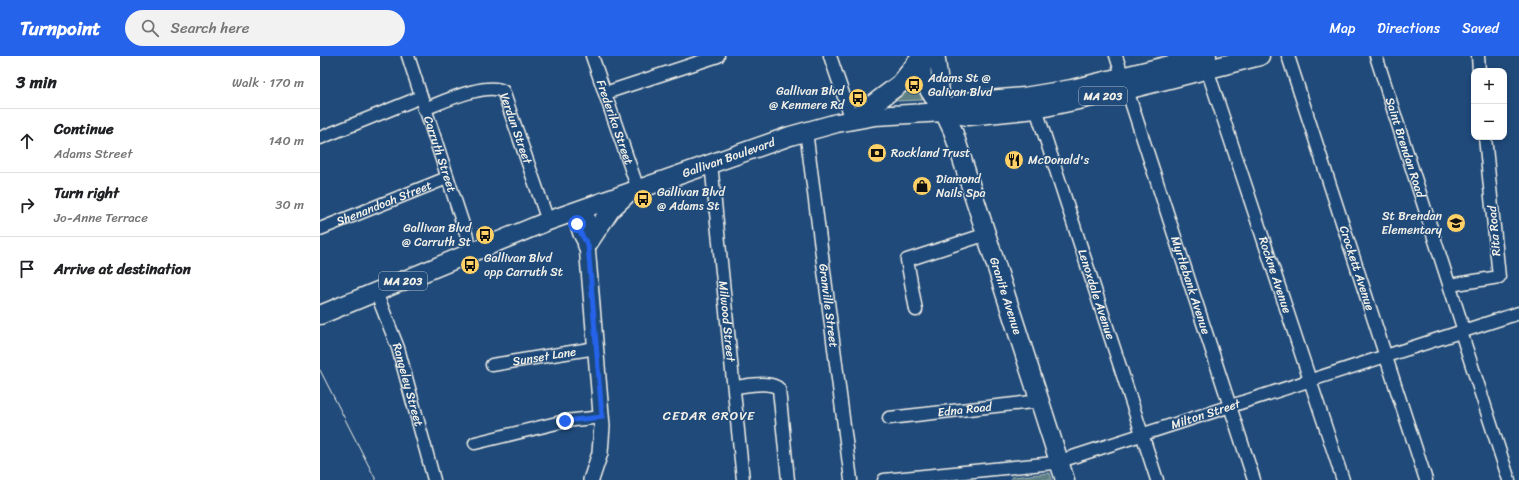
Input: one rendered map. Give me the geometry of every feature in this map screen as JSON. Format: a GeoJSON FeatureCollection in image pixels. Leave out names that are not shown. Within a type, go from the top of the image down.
{"type":"FeatureCollection","features":[{"type":"Feature","properties":{"kind":"highway"},"geometry":{"type":"LineString","coordinates":[[852,120],[900,84],[922,56]]}},
{"type":"Feature","properties":{"kind":"highway","name":"Gallivan Boulevard"},"geometry":{"type":"LineString","coordinates":[[320,315],[548,221],[806,131],[852,120],[887,115],[944,112],[968,116],[1036,109],[1124,84],[1207,63],[1260,56]]}},
{"type":"Feature","properties":{"kind":"highway","name":"Gallivan Boulevard"},"geometry":{"type":"LineString","coordinates":[[944,112],[964,102],[1039,95],[1124,84]]}},
{"type":"Feature","properties":{"kind":"highway","name":"Granite Avenue"},"geometry":{"type":"LineString","coordinates":[[944,112],[953,132],[1066,480]]}},
{"type":"Feature","properties":{"kind":"highway"},"geometry":{"type":"LineString","coordinates":[[588,245],[611,209],[633,191]]}},
{"type":"Feature","properties":{"kind":"main road"},"geometry":{"type":"LineString","coordinates":[[925,56],[923,72],[926,90],[944,112]]}},
{"type":"Feature","properties":{"kind":"main road"},"geometry":{"type":"LineString","coordinates":[[937,56],[944,112]]}},
{"type":"Feature","properties":{"kind":"main road"},"geometry":{"type":"LineString","coordinates":[[579,210],[590,232],[588,245],[602,417],[602,444],[591,480]]}},
{"type":"Feature","properties":{"kind":"street","name":"Carruth Street"},"geometry":{"type":"LineString","coordinates":[[408,56],[472,252]]}},
{"type":"Feature","properties":{"kind":"street","name":"Frederika Street"},"geometry":{"type":"LineString","coordinates":[[592,56],[605,93],[633,191]]}},
{"type":"Feature","properties":{"kind":"street"},"geometry":{"type":"LineString","coordinates":[[605,93],[718,56]]}},
{"type":"Feature","properties":{"kind":"street"},"geometry":{"type":"LineString","coordinates":[[830,56],[852,120]]}},
{"type":"Feature","properties":{"kind":"street","name":"Myrtlebank Avenue"},"geometry":{"type":"LineString","coordinates":[[1116,56],[1254,480]]}},
{"type":"Feature","properties":{"kind":"street","name":"Crockett Avenue"},"geometry":{"type":"LineString","coordinates":[[1288,56],[1426,480]]}},
{"type":"Feature","properties":{"kind":"street","name":"Saint Brendan Road"},"geometry":{"type":"LineString","coordinates":[[1376,56],[1450,285],[1462,331],[1509,480]]}},
{"type":"Feature","properties":{"kind":"street"},"geometry":{"type":"LineString","coordinates":[[1478,56],[1479,68]]}},
{"type":"Feature","properties":{"kind":"street","name":"Rockne Avenue"},"geometry":{"type":"LineString","coordinates":[[1207,63],[1309,380],[1344,480]]}},
{"type":"Feature","properties":{"kind":"street","name":"Verdun Street"},"geometry":{"type":"LineString","coordinates":[[423,103],[489,89],[503,91],[548,221]]}},
{"type":"Feature","properties":{"kind":"street"},"geometry":{"type":"LineString","coordinates":[[320,138],[423,103]]}},
{"type":"Feature","properties":{"kind":"street","name":"Lenoxdale Avenue"},"geometry":{"type":"LineString","coordinates":[[1036,109],[1157,480]]}},
{"type":"Feature","properties":{"kind":"street","name":"Granville Street"},"geometry":{"type":"LineString","coordinates":[[806,131],[851,480]]}},
{"type":"Feature","properties":{"kind":"street","name":"Rita Road"},"geometry":{"type":"LineString","coordinates":[[1450,285],[1499,277],[1485,140]]}},
{"type":"Feature","properties":{"kind":"street","name":"Milwood Street"},"geometry":{"type":"LineString","coordinates":[[712,163],[743,480]]}},
{"type":"Feature","properties":{"kind":"street","name":"Shenandoah Street"},"geometry":{"type":"LineString","coordinates":[[320,229],[447,178]]}},
{"type":"Feature","properties":{"kind":"street"},"geometry":{"type":"LineString","coordinates":[[916,310],[907,260],[986,234]]}},
{"type":"Feature","properties":{"kind":"street","name":"Rangeley Street"},"geometry":{"type":"LineString","coordinates":[[376,292],[398,348],[434,480]]}},
{"type":"Feature","properties":{"kind":"street","name":"Milton Street"},"geometry":{"type":"LineString","coordinates":[[884,480],[1038,466],[1060,461],[1519,313]]}},
{"type":"Feature","properties":{"kind":"street","name":"Sunset Lane"},"geometry":{"type":"LineString","coordinates":[[492,365],[596,348]]}},
{"type":"Feature","properties":{"kind":"street"},"geometry":{"type":"LineString","coordinates":[[734,387],[770,384],[775,385],[779,389],[788,480]]}},
{"type":"Feature","properties":{"kind":"street","name":"Edna Road"},"geometry":{"type":"LineString","coordinates":[[889,418],[1041,401]]}},
{"type":"Feature","properties":{"kind":"street"},"geometry":{"type":"LineString","coordinates":[[475,443],[565,421],[602,417]]}},
{"type":"Feature","properties":{"kind":"green space"},"geometry":{"type":"Polygon","coordinates":[[[915,76],[922,97],[921,100],[898,101],[894,99],[915,76]]]}},
{"type":"Feature","properties":{"kind":"green space"},"geometry":{"type":"Polygon","coordinates":[[[1050,473],[1052,480],[1011,480],[1011,477],[1050,473]]]}},
{"type":"Feature","properties":{"kind":"tram line"},"geometry":{"type":"LineString","coordinates":[[320,370],[376,480]]}},
{"type":"Feature","properties":{"kind":"place","name":"Adams St @ Galivan Blvd"},"geometry":{"type":"Point","coordinates":[914,85]}},
{"type":"Feature","properties":{"kind":"place","name":"Gallivan Blvd @ Kenmere Rd"},"geometry":{"type":"Point","coordinates":[858,98]}},
{"type":"Feature","properties":{"kind":"place","name":"Rockland Trust"},"geometry":{"type":"Point","coordinates":[877,153]}},
{"type":"Feature","properties":{"kind":"place","name":"McDonald's"},"geometry":{"type":"Point","coordinates":[1014,160]}},
{"type":"Feature","properties":{"kind":"place","name":"Diamond Nails Spa"},"geometry":{"type":"Point","coordinates":[922,186]}},
{"type":"Feature","properties":{"kind":"place","name":"Gallivan Blvd @ Adams St"},"geometry":{"type":"Point","coordinates":[643,199]}},
{"type":"Feature","properties":{"kind":"place","name":"St Brendan Elementary"},"geometry":{"type":"Point","coordinates":[1456,223]}},
{"type":"Feature","properties":{"kind":"place","name":"Gallivan Blvd @ Carruth St"},"geometry":{"type":"Point","coordinates":[485,235]}},
{"type":"Feature","properties":{"kind":"place","name":"Gallivan Blvd opp Carruth St"},"geometry":{"type":"Point","coordinates":[470,265]}},
{"type":"Feature","properties":{"kind":"district","name":"CEDAR GROVE"},"geometry":{"type":"Point","coordinates":[709,415]}},
{"type":"Feature","properties":{"kind":"route"},"geometry":{"type":"LineString","coordinates":[[565,421],[602,417],[588,245],[577,224]]}}]}
